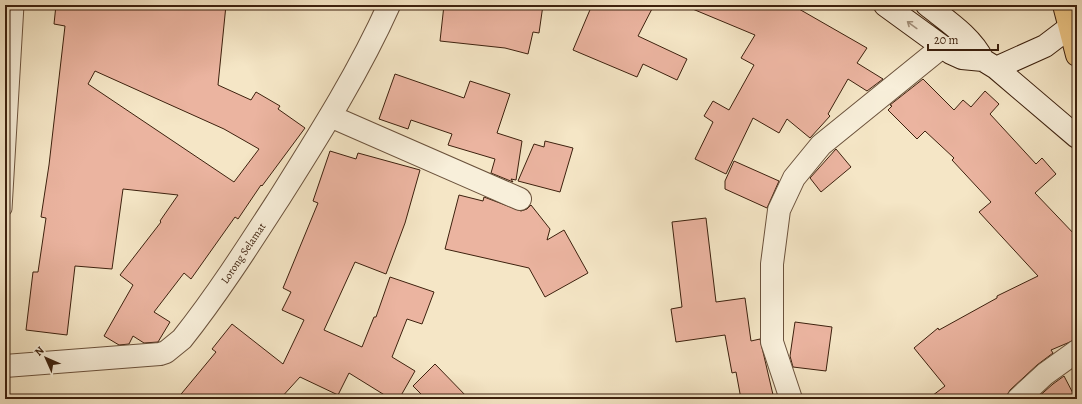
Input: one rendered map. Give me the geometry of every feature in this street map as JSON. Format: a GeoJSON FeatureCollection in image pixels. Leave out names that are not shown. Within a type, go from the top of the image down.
{"type":"FeatureCollection","features":[{"type":"Feature","properties":{"kind":"main road"},"geometry":{"type":"LineString","coordinates":[[1064,5],[1074,26],[1077,55]]}},
{"type":"Feature","properties":{"kind":"street","name":"Lorong Selamat"},"geometry":{"type":"LineString","coordinates":[[5,366],[160,354],[182,340],[251,241],[330,116],[364,56],[389,5]]}},
{"type":"Feature","properties":{"kind":"street"},"geometry":{"type":"LineString","coordinates":[[885,5],[942,47],[962,58],[989,64],[1045,46],[1074,26]]}},
{"type":"Feature","properties":{"kind":"street"},"geometry":{"type":"LineString","coordinates":[[927,5],[966,36],[989,64],[1077,137]]}},
{"type":"Feature","properties":{"kind":"street"},"geometry":{"type":"LineString","coordinates":[[791,399],[772,342],[772,264],[779,210],[794,178],[821,145],[942,47]]}},
{"type":"Feature","properties":{"kind":"street"},"geometry":{"type":"LineString","coordinates":[[330,116],[520,199]]}},
{"type":"Feature","properties":{"kind":"street"},"geometry":{"type":"LineString","coordinates":[[1018,399],[1045,374],[1077,351]]}},
{"type":"Feature","properties":{"kind":"lane"},"geometry":{"type":"LineString","coordinates":[[5,209],[17,5]]}},
{"type":"Feature","properties":{"kind":"building"},"geometry":{"type":"Polygon","coordinates":[[[56,5],[226,5],[218,85],[251,100],[256,92],[280,106],[278,109],[305,128],[262,186],[261,185],[238,219],[235,217],[191,279],[184,273],[154,312],[170,322],[158,342],[144,343],[133,336],[129,344],[119,345],[104,336],[133,285],[120,275],[161,222],[160,221],[178,195],[123,189],[112,269],[75,266],[67,335],[26,330],[33,272],[38,272],[46,218],[41,217],[49,165],[65,26],[54,24],[56,5]],[[95,71],[88,84],[234,182],[259,149],[224,129],[95,71]]]}},
{"type":"Feature","properties":{"kind":"building"},"geometry":{"type":"Polygon","coordinates":[[[444,5],[543,5],[539,33],[533,32],[528,54],[505,48],[440,41],[444,5]]]}},
{"type":"Feature","properties":{"kind":"building"},"geometry":{"type":"Polygon","coordinates":[[[592,5],[654,5],[638,36],[687,59],[677,80],[643,64],[637,77],[573,50],[592,5]]]}},
{"type":"Feature","properties":{"kind":"building"},"geometry":{"type":"Polygon","coordinates":[[[683,5],[792,5],[867,48],[857,63],[883,79],[867,91],[848,79],[828,114],[830,116],[810,138],[787,119],[779,133],[753,118],[726,174],[695,159],[713,122],[704,116],[713,101],[729,110],[754,65],[741,58],[755,35],[683,5]]]}},
{"type":"Feature","properties":{"kind":"building"},"geometry":{"type":"Polygon","coordinates":[[[395,74],[464,98],[470,81],[510,94],[497,133],[522,141],[516,180],[511,179],[513,182],[491,173],[495,159],[448,145],[452,134],[411,120],[408,129],[379,119],[395,74]]]}},
{"type":"Feature","properties":{"kind":"building"},"geometry":{"type":"Polygon","coordinates":[[[923,79],[954,110],[963,100],[971,107],[985,91],[999,104],[990,114],[1036,164],[1042,158],[1056,174],[1035,193],[1077,237],[1077,339],[1051,350],[1053,353],[1037,365],[1010,390],[1006,399],[928,399],[945,386],[914,348],[938,328],[939,330],[997,298],[997,296],[1038,276],[979,212],[991,202],[952,160],[954,158],[925,131],[917,139],[888,110],[892,106],[890,105],[923,79]]]}},
{"type":"Feature","properties":{"kind":"building"},"geometry":{"type":"Polygon","coordinates":[[[545,141],[573,148],[560,192],[518,181],[534,144],[544,147],[545,141]]]}},
{"type":"Feature","properties":{"kind":"building"},"geometry":{"type":"Polygon","coordinates":[[[836,149],[851,167],[821,192],[810,178],[836,149]]]}},
{"type":"Feature","properties":{"kind":"building"},"geometry":{"type":"Polygon","coordinates":[[[330,151],[356,159],[358,153],[420,170],[405,223],[386,274],[355,262],[324,330],[362,347],[374,317],[376,317],[390,277],[434,292],[422,324],[407,319],[392,357],[415,371],[399,399],[391,399],[349,373],[338,395],[300,377],[280,399],[177,399],[216,352],[212,349],[232,324],[283,364],[304,320],[282,310],[291,292],[283,288],[318,203],[313,201],[330,151]]]}},
{"type":"Feature","properties":{"kind":"building"},"geometry":{"type":"Polygon","coordinates":[[[734,161],[779,181],[767,208],[725,189],[725,181],[734,161]]]}},
{"type":"Feature","properties":{"kind":"building"},"geometry":{"type":"Polygon","coordinates":[[[459,195],[483,201],[484,197],[521,211],[527,209],[531,205],[550,229],[547,240],[564,230],[588,273],[545,297],[529,268],[445,249],[459,195]]]}},
{"type":"Feature","properties":{"kind":"building"},"geometry":{"type":"Polygon","coordinates":[[[706,218],[716,302],[745,298],[751,341],[760,339],[774,399],[741,399],[736,372],[732,373],[725,335],[676,342],[671,309],[682,307],[672,222],[706,218]]]}},
{"type":"Feature","properties":{"kind":"building"},"geometry":{"type":"Polygon","coordinates":[[[795,322],[832,327],[826,371],[793,367],[790,356],[795,322]]]}},
{"type":"Feature","properties":{"kind":"building"},"geometry":{"type":"Polygon","coordinates":[[[435,364],[469,399],[426,399],[413,386],[435,364]]]}},
{"type":"Feature","properties":{"kind":"building"},"geometry":{"type":"Polygon","coordinates":[[[1064,376],[1076,399],[1036,399],[1053,384],[1064,376]]]}}]}
